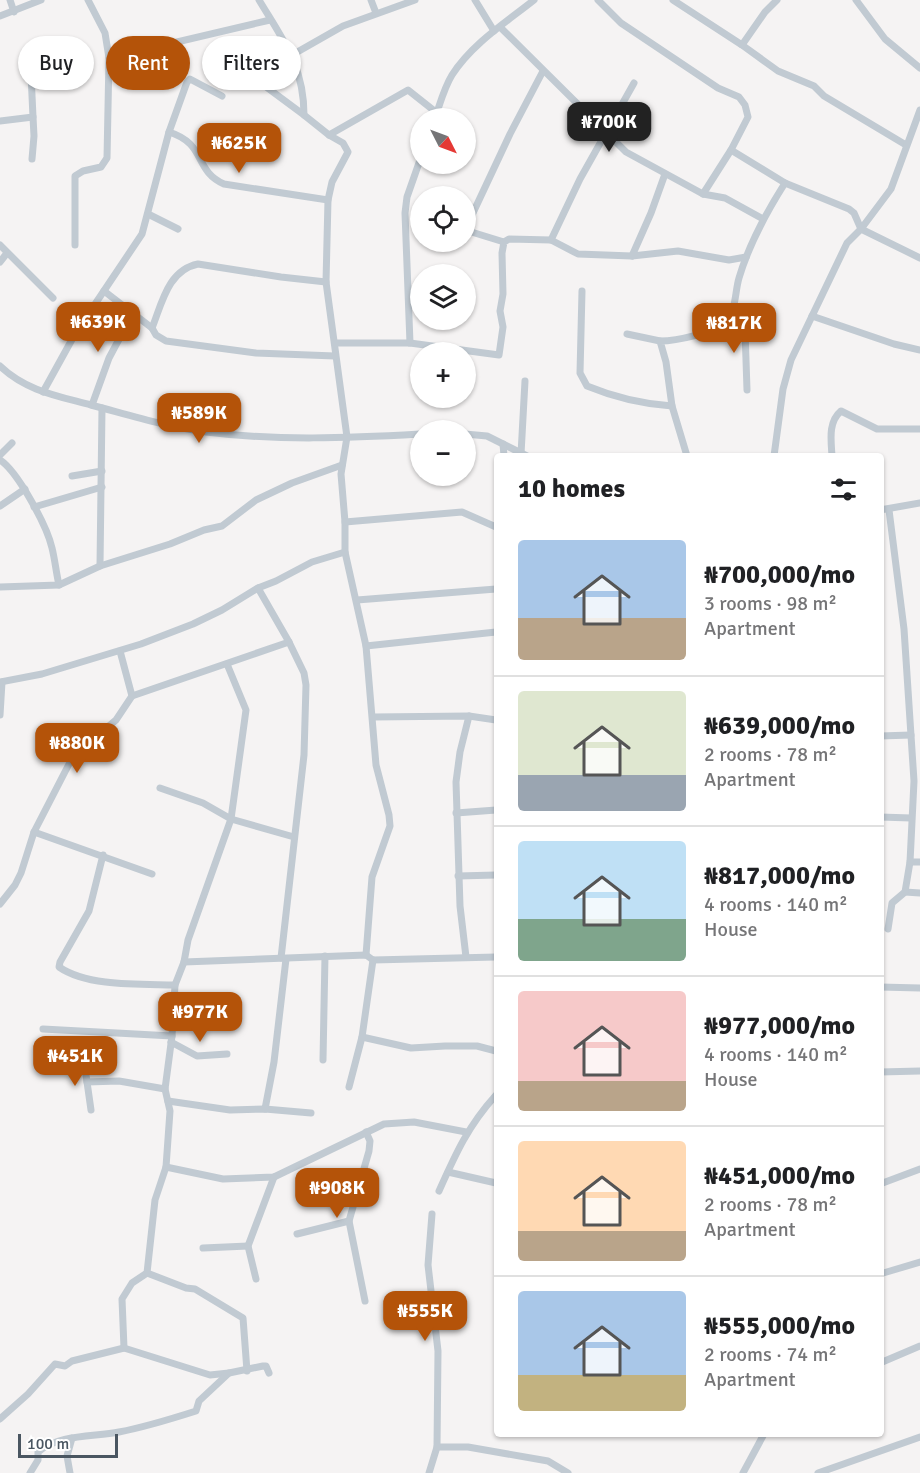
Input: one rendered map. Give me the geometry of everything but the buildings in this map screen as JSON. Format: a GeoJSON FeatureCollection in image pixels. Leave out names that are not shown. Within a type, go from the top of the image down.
{"type":"FeatureCollection","features":[{"type":"Feature","properties":{"kind":"street"},"geometry":{"type":"LineString","coordinates":[[10,0],[14,12]]}},
{"type":"Feature","properties":{"kind":"street"},"geometry":{"type":"LineString","coordinates":[[0,16],[42,0]]}},
{"type":"Feature","properties":{"kind":"street"},"geometry":{"type":"LineString","coordinates":[[88,0],[106,39]]}},
{"type":"Feature","properties":{"kind":"street"},"geometry":{"type":"LineString","coordinates":[[259,0],[280,36]]}},
{"type":"Feature","properties":{"kind":"street"},"geometry":{"type":"LineString","coordinates":[[371,0],[376,13]]}},
{"type":"Feature","properties":{"kind":"street"},"geometry":{"type":"LineString","coordinates":[[301,50],[343,26],[415,0]]}},
{"type":"Feature","properties":{"kind":"street"},"geometry":{"type":"LineString","coordinates":[[475,0],[497,29],[626,152],[703,194],[725,198],[763,219]]}},
{"type":"Feature","properties":{"kind":"street"},"geometry":{"type":"LineString","coordinates":[[439,108],[451,77],[469,54],[534,0]]}},
{"type":"Feature","properties":{"kind":"street"},"geometry":{"type":"LineString","coordinates":[[598,0],[621,23],[718,88],[739,97],[745,105],[748,117],[731,150],[703,194]]}},
{"type":"Feature","properties":{"kind":"street"},"geometry":{"type":"LineString","coordinates":[[673,0],[778,71],[814,86],[824,96],[906,145]]}},
{"type":"Feature","properties":{"kind":"street"},"geometry":{"type":"LineString","coordinates":[[741,45],[765,12],[777,0]]}},
{"type":"Feature","properties":{"kind":"street"},"geometry":{"type":"LineString","coordinates":[[856,0],[885,39],[920,68]]}},
{"type":"Feature","properties":{"kind":"street"},"geometry":{"type":"LineString","coordinates":[[190,39],[270,20]]}},
{"type":"Feature","properties":{"kind":"street"},"geometry":{"type":"LineString","coordinates":[[476,207],[543,71]]}},
{"type":"Feature","properties":{"kind":"street"},"geometry":{"type":"LineString","coordinates":[[43,393],[75,334],[138,240],[148,214],[169,132],[185,85],[190,79],[222,96]]}},
{"type":"Feature","properties":{"kind":"street"},"geometry":{"type":"LineString","coordinates":[[301,80],[304,115]]}},
{"type":"Feature","properties":{"kind":"street"},"geometry":{"type":"LineString","coordinates":[[551,240],[580,179],[634,83]]}},
{"type":"Feature","properties":{"kind":"street"},"geometry":{"type":"LineString","coordinates":[[32,90],[32,159]]}},
{"type":"Feature","properties":{"kind":"street"},"geometry":{"type":"LineString","coordinates":[[75,245],[75,176],[83,171],[101,167],[106,161],[108,90]]}},
{"type":"Feature","properties":{"kind":"street"},"geometry":{"type":"LineString","coordinates":[[270,90],[343,143],[348,152],[332,182],[328,200],[326,282],[347,437],[341,474],[345,552],[366,646],[376,765],[387,802],[390,826],[372,877],[366,956]]}},
{"type":"Feature","properties":{"kind":"street"},"geometry":{"type":"LineString","coordinates":[[329,135],[408,90],[427,108]]}},
{"type":"Feature","properties":{"kind":"street"},"geometry":{"type":"LineString","coordinates":[[774,453],[783,389],[791,360],[847,243],[861,229],[891,189],[920,110]]}},
{"type":"Feature","properties":{"kind":"street"},"geometry":{"type":"LineString","coordinates":[[0,121],[33,117]]}},
{"type":"Feature","properties":{"kind":"street"},"geometry":{"type":"LineString","coordinates":[[169,132],[186,139],[196,149],[206,171],[214,180],[224,184],[328,200]]}},
{"type":"Feature","properties":{"kind":"street"},"geometry":{"type":"LineString","coordinates":[[731,150],[785,183],[849,209],[854,213],[861,229],[920,258]]}},
{"type":"Feature","properties":{"kind":"street"},"geometry":{"type":"LineString","coordinates":[[336,343],[410,343],[405,213],[407,197],[415,174]]}},
{"type":"Feature","properties":{"kind":"street"},"geometry":{"type":"LineString","coordinates":[[632,256],[665,174]]}},
{"type":"Feature","properties":{"kind":"street"},"geometry":{"type":"LineString","coordinates":[[627,334],[671,341],[713,329],[727,321],[746,257],[763,219],[785,183]]}},
{"type":"Feature","properties":{"kind":"street"},"geometry":{"type":"LineString","coordinates":[[148,214],[178,229]]}},
{"type":"Feature","properties":{"kind":"street"},"geometry":{"type":"LineString","coordinates":[[476,233],[504,242],[509,239],[551,240],[578,254],[632,256],[678,251],[729,260],[746,257]]}},
{"type":"Feature","properties":{"kind":"street"},"geometry":{"type":"LineString","coordinates":[[476,352],[499,355],[503,327],[500,311],[503,294],[504,242]]}},
{"type":"Feature","properties":{"kind":"street"},"geometry":{"type":"LineString","coordinates":[[0,245],[53,298]]}},
{"type":"Feature","properties":{"kind":"street"},"geometry":{"type":"LineString","coordinates":[[0,262],[7,253]]}},
{"type":"Feature","properties":{"kind":"street"},"geometry":{"type":"LineString","coordinates":[[152,328],[172,280],[189,266],[198,264],[326,282]]}},
{"type":"Feature","properties":{"kind":"street"},"geometry":{"type":"LineString","coordinates":[[104,291],[166,341],[256,353],[335,356]]}},
{"type":"Feature","properties":{"kind":"street"},"geometry":{"type":"LineString","coordinates":[[582,291],[580,373],[587,386],[612,396],[643,404],[672,405]]}},
{"type":"Feature","properties":{"kind":"street"},"geometry":{"type":"LineString","coordinates":[[92,405],[109,358],[133,313]]}},
{"type":"Feature","properties":{"kind":"street"},"geometry":{"type":"LineString","coordinates":[[731,313],[741,321],[745,330],[747,390]]}},
{"type":"Feature","properties":{"kind":"street"},"geometry":{"type":"LineString","coordinates":[[812,316],[894,344],[920,350]]}},
{"type":"Feature","properties":{"kind":"street"},"geometry":{"type":"LineString","coordinates":[[660,341],[666,362],[672,405],[686,453]]}},
{"type":"Feature","properties":{"kind":"street"},"geometry":{"type":"LineString","coordinates":[[0,366],[19,381],[43,393],[205,432],[265,437],[410,434]]}},
{"type":"Feature","properties":{"kind":"street"},"geometry":{"type":"LineString","coordinates":[[524,453],[525,381]]}},
{"type":"Feature","properties":{"kind":"street"},"geometry":{"type":"LineString","coordinates":[[100,566],[102,408]]}},
{"type":"Feature","properties":{"kind":"street"},"geometry":{"type":"LineString","coordinates":[[832,453],[831,433],[838,414],[842,411],[877,429],[920,429]]}},
{"type":"Feature","properties":{"kind":"street"},"geometry":{"type":"LineString","coordinates":[[476,435],[487,436],[520,453]]}},
{"type":"Feature","properties":{"kind":"street"},"geometry":{"type":"LineString","coordinates":[[0,455],[12,442]]}},
{"type":"Feature","properties":{"kind":"street"},"geometry":{"type":"LineString","coordinates":[[503,444],[504,453]]}},
{"type":"Feature","properties":{"kind":"street"},"geometry":{"type":"LineString","coordinates":[[0,460],[9,467],[25,489],[52,545],[58,585]]}},
{"type":"Feature","properties":{"kind":"street"},"geometry":{"type":"LineString","coordinates":[[0,587],[58,585],[100,566],[170,544],[204,530],[222,526],[255,500],[292,483],[342,465]]}},
{"type":"Feature","properties":{"kind":"street"},"geometry":{"type":"LineString","coordinates":[[72,476],[102,471]]}},
{"type":"Feature","properties":{"kind":"street"},"geometry":{"type":"LineString","coordinates":[[34,507],[102,487]]}},
{"type":"Feature","properties":{"kind":"street"},"geometry":{"type":"LineString","coordinates":[[0,506],[25,489]]}},
{"type":"Feature","properties":{"kind":"street"},"geometry":{"type":"LineString","coordinates":[[888,929],[892,903],[905,892],[910,862],[911,818],[917,781],[911,735],[904,629],[885,510],[920,503]]}},
{"type":"Feature","properties":{"kind":"street"},"geometry":{"type":"LineString","coordinates":[[345,522],[462,512],[494,526]]}},
{"type":"Feature","properties":{"kind":"street"},"geometry":{"type":"LineString","coordinates":[[0,715],[1,682],[60,669],[120,651],[193,624],[222,610],[258,588],[312,562],[345,552]]}},
{"type":"Feature","properties":{"kind":"street"},"geometry":{"type":"LineString","coordinates":[[258,588],[304,673],[307,695],[304,755],[294,837],[274,1062],[265,1109]]}},
{"type":"Feature","properties":{"kind":"street"},"geometry":{"type":"LineString","coordinates":[[357,600],[494,589]]}},
{"type":"Feature","properties":{"kind":"street"},"geometry":{"type":"LineString","coordinates":[[366,646],[494,632]]}},
{"type":"Feature","properties":{"kind":"street"},"geometry":{"type":"LineString","coordinates":[[0,904],[21,873],[34,832],[69,764],[77,753],[116,720],[132,696],[289,642]]}},
{"type":"Feature","properties":{"kind":"street"},"geometry":{"type":"LineString","coordinates":[[120,651],[132,696]]}},
{"type":"Feature","properties":{"kind":"street"},"geometry":{"type":"LineString","coordinates":[[147,1273],[155,1200],[166,1167],[170,1111],[165,1089],[175,985],[184,962],[188,939],[231,819],[246,710],[227,664]]}},
{"type":"Feature","properties":{"kind":"street"},"geometry":{"type":"LineString","coordinates":[[372,717],[469,716],[494,720]]}},
{"type":"Feature","properties":{"kind":"street"},"geometry":{"type":"LineString","coordinates":[[466,957],[458,876],[456,813],[457,768],[469,716]]}},
{"type":"Feature","properties":{"kind":"street"},"geometry":{"type":"LineString","coordinates":[[884,736],[911,735]]}},
{"type":"Feature","properties":{"kind":"street"},"geometry":{"type":"LineString","coordinates":[[160,788],[203,803],[231,819],[294,837]]}},
{"type":"Feature","properties":{"kind":"street"},"geometry":{"type":"LineString","coordinates":[[456,813],[494,810]]}},
{"type":"Feature","properties":{"kind":"street"},"geometry":{"type":"LineString","coordinates":[[884,817],[911,818]]}},
{"type":"Feature","properties":{"kind":"street"},"geometry":{"type":"LineString","coordinates":[[34,832],[153,874]]}},
{"type":"Feature","properties":{"kind":"street"},"geometry":{"type":"LineString","coordinates":[[103,855],[89,912],[59,967],[78,976],[122,984],[175,985]]}},
{"type":"Feature","properties":{"kind":"street"},"geometry":{"type":"LineString","coordinates":[[910,862],[920,862]]}},
{"type":"Feature","properties":{"kind":"street"},"geometry":{"type":"LineString","coordinates":[[458,876],[494,875]]}},
{"type":"Feature","properties":{"kind":"street"},"geometry":{"type":"LineString","coordinates":[[905,892],[920,894]]}},
{"type":"Feature","properties":{"kind":"street"},"geometry":{"type":"LineString","coordinates":[[184,962],[325,956],[366,956],[373,960],[494,957]]}},
{"type":"Feature","properties":{"kind":"street"},"geometry":{"type":"LineString","coordinates":[[323,1060],[325,956]]}},
{"type":"Feature","properties":{"kind":"street"},"geometry":{"type":"LineString","coordinates":[[349,1087],[362,1037],[373,960]]}},
{"type":"Feature","properties":{"kind":"street"},"geometry":{"type":"LineString","coordinates":[[884,987],[920,988]]}},
{"type":"Feature","properties":{"kind":"street"},"geometry":{"type":"LineString","coordinates":[[43,1029],[171,1039],[197,1056],[227,1054]]}},
{"type":"Feature","properties":{"kind":"street"},"geometry":{"type":"LineString","coordinates":[[362,1037],[411,1048],[477,1046],[494,1050]]}},
{"type":"Feature","properties":{"kind":"street"},"geometry":{"type":"LineString","coordinates":[[84,1061],[91,1110]]}},
{"type":"Feature","properties":{"kind":"street"},"geometry":{"type":"LineString","coordinates":[[884,1072],[920,1071]]}},
{"type":"Feature","properties":{"kind":"street"},"geometry":{"type":"LineString","coordinates":[[87,1082],[119,1081],[165,1089]]}},
{"type":"Feature","properties":{"kind":"street"},"geometry":{"type":"LineString","coordinates":[[440,1191],[466,1132],[494,1097]]}},
{"type":"Feature","properties":{"kind":"street"},"geometry":{"type":"LineString","coordinates":[[168,1101],[230,1110],[265,1109],[310,1113]]}},
{"type":"Feature","properties":{"kind":"street"},"geometry":{"type":"LineString","coordinates":[[166,1167],[223,1179],[274,1177],[384,1124],[414,1122],[466,1132]]}},
{"type":"Feature","properties":{"kind":"street"},"geometry":{"type":"LineString","coordinates":[[365,1301],[349,1221],[369,1151],[370,1141],[366,1132]]}},
{"type":"Feature","properties":{"kind":"street"},"geometry":{"type":"LineString","coordinates":[[884,1182],[920,1169]]}},
{"type":"Feature","properties":{"kind":"street"},"geometry":{"type":"LineString","coordinates":[[448,1172],[494,1183]]}},
{"type":"Feature","properties":{"kind":"street"},"geometry":{"type":"LineString","coordinates":[[256,1279],[248,1246],[274,1177]]}},
{"type":"Feature","properties":{"kind":"street"},"geometry":{"type":"LineString","coordinates":[[429,1473],[437,1447],[438,1351],[428,1265],[432,1214]]}},
{"type":"Feature","properties":{"kind":"street"},"geometry":{"type":"LineString","coordinates":[[297,1234],[349,1221]]}},
{"type":"Feature","properties":{"kind":"street"},"geometry":{"type":"LineString","coordinates":[[203,1248],[248,1246]]}},
{"type":"Feature","properties":{"kind":"street"},"geometry":{"type":"LineString","coordinates":[[884,1273],[920,1262]]}},
{"type":"Feature","properties":{"kind":"street"},"geometry":{"type":"LineString","coordinates":[[124,1348],[122,1299],[132,1283],[147,1273]]}},
{"type":"Feature","properties":{"kind":"street"},"geometry":{"type":"LineString","coordinates":[[147,1273],[186,1288],[195,1289],[243,1318],[247,1371]]}},
{"type":"Feature","properties":{"kind":"street"},"geometry":{"type":"LineString","coordinates":[[884,1361],[920,1346]]}},
{"type":"Feature","properties":{"kind":"street"},"geometry":{"type":"LineString","coordinates":[[0,1419],[28,1394],[55,1364],[65,1366],[72,1361],[124,1348],[210,1375],[247,1371],[263,1366],[266,1366],[269,1373]]}},
{"type":"Feature","properties":{"kind":"street"},"geometry":{"type":"LineString","coordinates":[[30,1473],[38,1460],[38,1452],[45,1446],[72,1438],[119,1432],[196,1411],[199,1401],[229,1373]]}},
{"type":"Feature","properties":{"kind":"street"},"geometry":{"type":"LineString","coordinates":[[743,1473],[762,1437]]}},
{"type":"Feature","properties":{"kind":"street"},"geometry":{"type":"LineString","coordinates":[[818,1473],[920,1437]]}},
{"type":"Feature","properties":{"kind":"street"},"geometry":{"type":"LineString","coordinates":[[70,1473],[67,1456],[72,1438]]}},
{"type":"Feature","properties":{"kind":"street"},"geometry":{"type":"LineString","coordinates":[[437,1447],[468,1447],[548,1461],[568,1473]]}}]}
